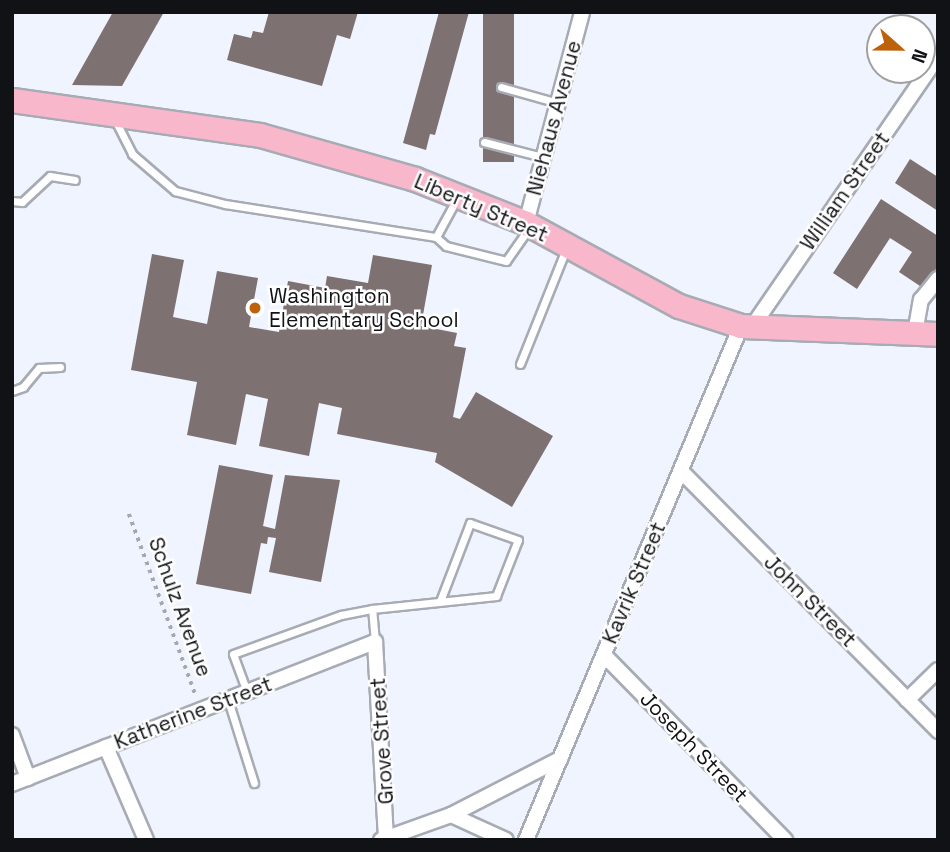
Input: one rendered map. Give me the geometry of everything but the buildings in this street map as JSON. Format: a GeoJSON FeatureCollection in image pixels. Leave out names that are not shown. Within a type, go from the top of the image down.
{"type":"FeatureCollection","features":[{"type":"Feature","properties":{"kind":"main road","name":"Liberty Street"},"geometry":{"type":"LineString","coordinates":[[12,100],[260,135],[459,195],[528,225],[656,296],[747,326],[926,334]]}},
{"type":"Feature","properties":{"kind":"street","name":"Niehaus Avenue"},"geometry":{"type":"LineString","coordinates":[[528,225],[582,12]]}},
{"type":"Feature","properties":{"kind":"street","name":"William Street"},"geometry":{"type":"LineString","coordinates":[[747,326],[938,56]]}},
{"type":"Feature","properties":{"kind":"street"},"geometry":{"type":"LineString","coordinates":[[926,334],[921,300],[938,279]]}},
{"type":"Feature","properties":{"kind":"street","name":"Kavrik Street"},"geometry":{"type":"LineString","coordinates":[[526,840],[681,471],[747,326]]}},
{"type":"Feature","properties":{"kind":"street","name":"John Street"},"geometry":{"type":"LineString","coordinates":[[681,471],[938,731]]}},
{"type":"Feature","properties":{"kind":"street","name":"Katherine Street"},"geometry":{"type":"LineString","coordinates":[[12,784],[375,642]]}},
{"type":"Feature","properties":{"kind":"street","name":"Grove Street"},"geometry":{"type":"LineString","coordinates":[[375,642],[384,839]]}},
{"type":"Feature","properties":{"kind":"street","name":"Joseph Street"},"geometry":{"type":"LineString","coordinates":[[604,655],[785,840]]}},
{"type":"Feature","properties":{"kind":"street"},"geometry":{"type":"LineString","coordinates":[[907,700],[938,670]]}},
{"type":"Feature","properties":{"kind":"street"},"geometry":{"type":"LineString","coordinates":[[12,735],[28,778]]}},
{"type":"Feature","properties":{"kind":"street"},"geometry":{"type":"LineString","coordinates":[[107,747],[146,840]]}},
{"type":"Feature","properties":{"kind":"street"},"geometry":{"type":"LineString","coordinates":[[384,839],[451,816],[560,759]]}},
{"type":"Feature","properties":{"kind":"street"},"geometry":{"type":"LineString","coordinates":[[451,816],[506,840]]}},
{"type":"Feature","properties":{"kind":"lane"},"geometry":{"type":"LineString","coordinates":[[501,87],[558,103]]}},
{"type":"Feature","properties":{"kind":"lane"},"geometry":{"type":"LineString","coordinates":[[112,114],[132,154],[175,191],[307,219],[436,237],[446,246],[506,261],[528,225]]}},
{"type":"Feature","properties":{"kind":"lane"},"geometry":{"type":"LineString","coordinates":[[484,142],[543,158]]}},
{"type":"Feature","properties":{"kind":"lane"},"geometry":{"type":"LineString","coordinates":[[12,201],[22,202],[50,176],[75,180]]}},
{"type":"Feature","properties":{"kind":"lane"},"geometry":{"type":"LineString","coordinates":[[436,237],[459,195]]}},
{"type":"Feature","properties":{"kind":"lane"},"geometry":{"type":"LineString","coordinates":[[520,364],[568,246]]}},
{"type":"Feature","properties":{"kind":"lane"},"geometry":{"type":"LineString","coordinates":[[12,391],[23,387],[39,368],[60,367]]}},
{"type":"Feature","properties":{"kind":"lane"},"geometry":{"type":"LineString","coordinates":[[247,692],[233,654],[341,615],[372,609],[496,596],[518,540],[470,523],[440,601]]}},
{"type":"Feature","properties":{"kind":"lane"},"geometry":{"type":"LineString","coordinates":[[372,609],[375,642]]}},
{"type":"Feature","properties":{"kind":"lane"},"geometry":{"type":"LineString","coordinates":[[228,699],[254,783]]}},
{"type":"Feature","properties":{"kind":"path","name":"Schulz Avenue"},"geometry":{"type":"LineString","coordinates":[[129,514],[201,711]]}},
{"type":"Feature","properties":{"kind":"place","name":"Washington Elementary School"},"geometry":{"type":"Point","coordinates":[255,308]}}]}
